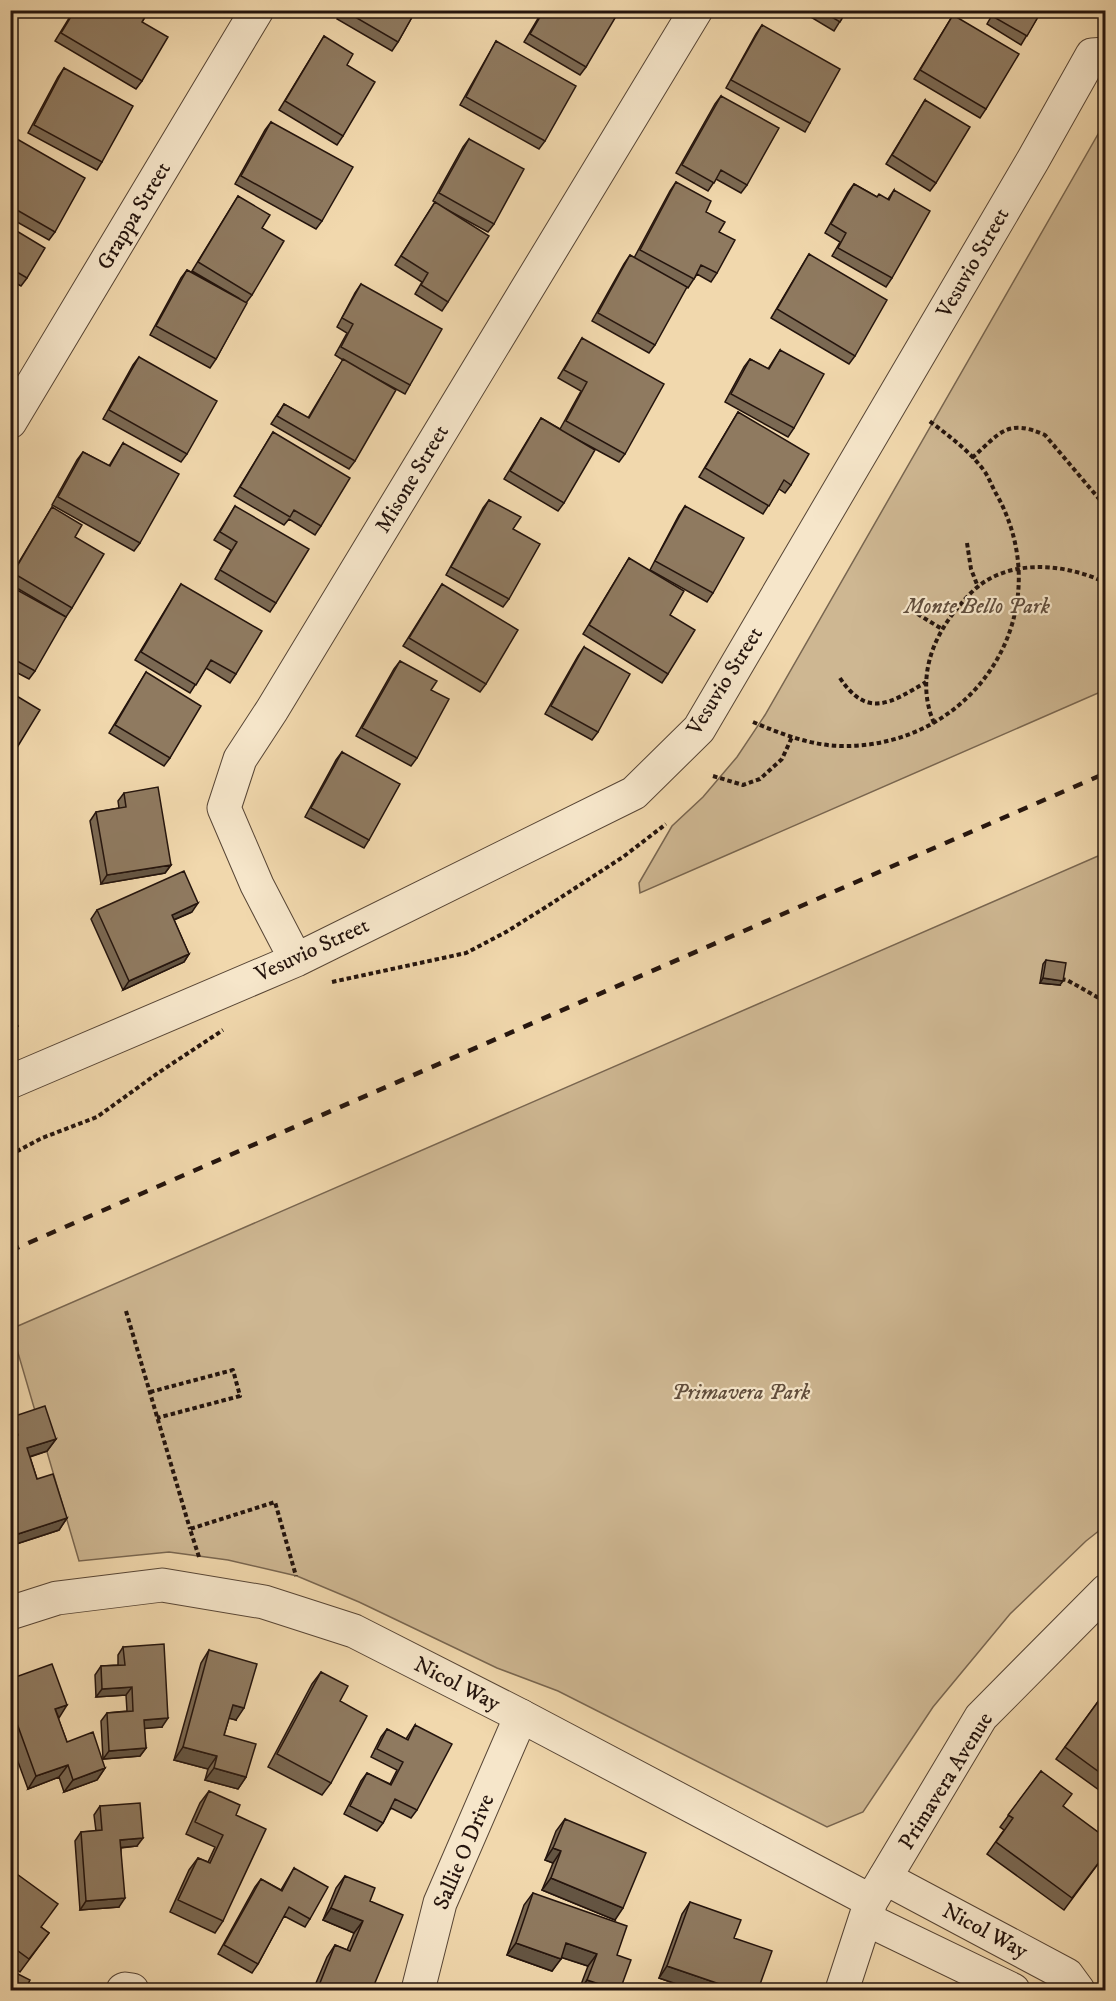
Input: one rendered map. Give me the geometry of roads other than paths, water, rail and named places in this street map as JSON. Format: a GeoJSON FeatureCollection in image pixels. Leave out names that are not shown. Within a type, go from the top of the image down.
{"type":"FeatureCollection","features":[{"type":"Feature","properties":{"kind":"street","name":"Grappa Street"},"geometry":{"type":"LineString","coordinates":[[10,422],[257,10]]}},
{"type":"Feature","properties":{"kind":"street","name":"Misone Street"},"geometry":{"type":"LineString","coordinates":[[296,960],[257,885],[224,808],[240,759],[273,710],[696,10]]}},
{"type":"Feature","properties":{"kind":"street","name":"Vesuvio Street"},"geometry":{"type":"LineString","coordinates":[[10,1082],[296,960],[634,793],[699,729],[1027,171],[1099,55]]}},
{"type":"Feature","properties":{"kind":"street","name":"Nicol Way"},"geometry":{"type":"LineString","coordinates":[[10,1613],[57,1598],[162,1585],[264,1602],[354,1631],[874,1899],[1013,1990]]}},
{"type":"Feature","properties":{"kind":"street","name":"Primavera Avenue"},"geometry":{"type":"LineString","coordinates":[[842,1990],[874,1899],[981,1717],[1106,1591]]}},
{"type":"Feature","properties":{"kind":"street","name":"Sallie O Drive"},"geometry":{"type":"LineString","coordinates":[[418,1990],[440,1903],[522,1716]]}},
{"type":"Feature","properties":{"kind":"street","name":"Nicol Way"},"geometry":{"type":"LineString","coordinates":[[874,1899],[1067,1974],[1078,1990]]}},
{"type":"Feature","properties":{"kind":"railway"},"geometry":{"type":"LineString","coordinates":[[10,1251],[1106,773]]}},
{"type":"Feature","properties":{"kind":"park label","name":"Monte Bello Park"},"geometry":{"type":"Point","coordinates":[977,606]}},
{"type":"Feature","properties":{"kind":"park label","name":"Primavera Park"},"geometry":{"type":"Point","coordinates":[741,1392]}}]}
